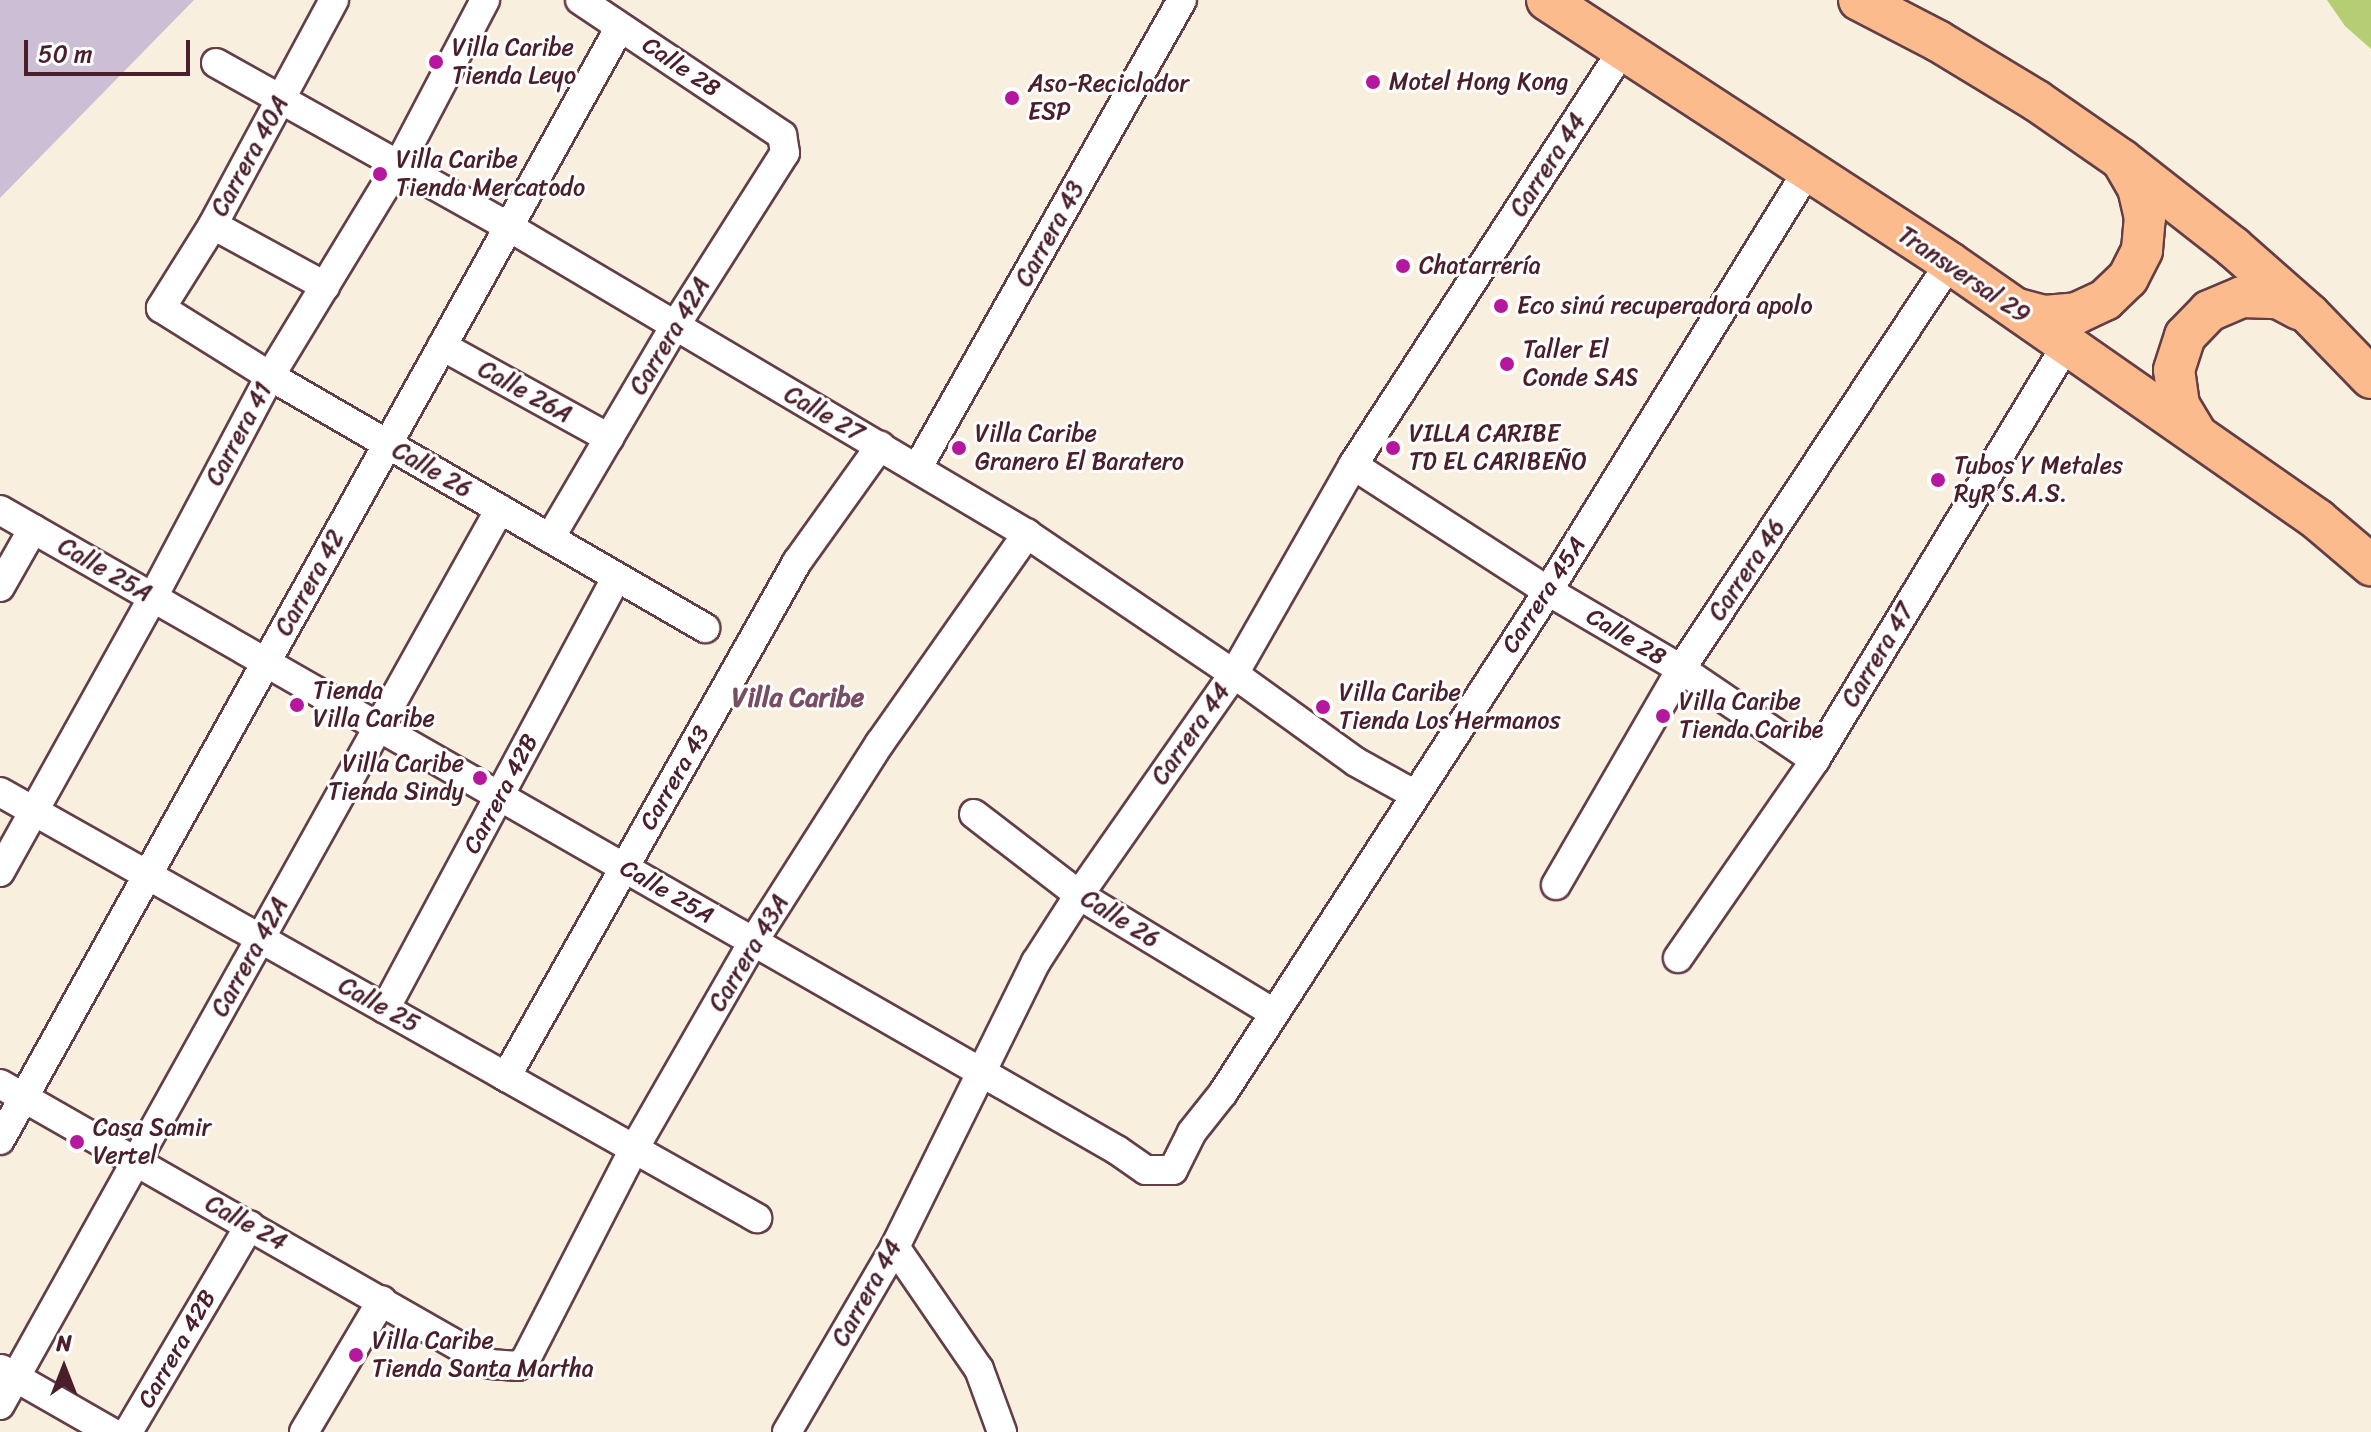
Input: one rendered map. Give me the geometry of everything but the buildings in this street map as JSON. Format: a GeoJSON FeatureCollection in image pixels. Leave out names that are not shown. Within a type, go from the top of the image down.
{"type":"FeatureCollection","features":[{"type":"Feature","properties":{"kind":"highway","name":"Transversal 29"},"geometry":{"type":"LineString","coordinates":[[1547,0],[1950,263],[2318,520],[2371,565]]}},
{"type":"Feature","properties":{"kind":"highway"},"geometry":{"type":"LineString","coordinates":[[1859,0],[1975,63],[2122,160],[2233,247],[2309,314],[2371,378]]}},
{"type":"Feature","properties":{"kind":"highway"},"geometry":{"type":"LineString","coordinates":[[2015,308],[2045,316],[2077,313],[2105,300],[2128,278],[2142,250],[2145,218],[2138,188],[2122,160]]}},
{"type":"Feature","properties":{"kind":"highway"},"geometry":{"type":"LineString","coordinates":[[2197,435],[2179,405],[2174,370],[2185,336],[2209,311],[2242,297],[2278,298],[2309,314]]}},
{"type":"Feature","properties":{"kind":"street","name":"Carrera 40A"},"geometry":{"type":"LineString","coordinates":[[161,308],[213,225],[334,0]]}},
{"type":"Feature","properties":{"kind":"street","name":"Carrera 41"},"geometry":{"type":"LineString","coordinates":[[0,872],[153,597],[270,376],[399,164],[484,0]]}},
{"type":"Feature","properties":{"kind":"street","name":"Calle 28"},"geometry":{"type":"LineString","coordinates":[[580,0],[782,135]]}},
{"type":"Feature","properties":{"kind":"street","name":"Carrera 43"},"geometry":{"type":"LineString","coordinates":[[918,467],[1182,0]]}},
{"type":"Feature","properties":{"kind":"street","name":"Carrera 42"},"geometry":{"type":"LineString","coordinates":[[0,1140],[12,1090],[148,875],[620,27]]}},
{"type":"Feature","properties":{"kind":"street","name":"Carrera 44"},"geometry":{"type":"LineString","coordinates":[[787,1432],[895,1247],[936,1158],[983,1074],[1036,962],[1079,895],[1234,674],[1353,465],[1623,50]]}},
{"type":"Feature","properties":{"kind":"street","name":"Calle 27"},"geometry":{"type":"LineString","coordinates":[[216,63],[509,227],[918,467],[1027,534],[1234,674],[1356,762],[1414,794]]}},
{"type":"Feature","properties":{"kind":"street","name":"Carrera 42A"},"geometry":{"type":"LineString","coordinates":[[550,538],[675,326],[785,153],[782,135]]}},
{"type":"Feature","properties":{"kind":"street","name":"Carrera 45A"},"geometry":{"type":"LineString","coordinates":[[1274,1013],[1548,591],[1807,172]]}},
{"type":"Feature","properties":{"kind":"street"},"geometry":{"type":"LineString","coordinates":[[213,225],[325,286]]}},
{"type":"Feature","properties":{"kind":"street","name":"Carrera 46"},"geometry":{"type":"LineString","coordinates":[[1556,885],[1681,669],[1950,263]]}},
{"type":"Feature","properties":{"kind":"street","name":"Calle 26"},"geometry":{"type":"LineString","coordinates":[[161,308],[270,376],[705,628]]}},
{"type":"Feature","properties":{"kind":"street","name":"Carrera 47"},"geometry":{"type":"LineString","coordinates":[[1678,958],[1815,760],[2067,344]]}},
{"type":"Feature","properties":{"kind":"street","name":"Calle 26A"},"geometry":{"type":"LineString","coordinates":[[442,346],[609,438]]}},
{"type":"Feature","properties":{"kind":"street","name":"Carrera 43"},"geometry":{"type":"LineString","coordinates":[[506,1077],[797,562],[880,446]]}},
{"type":"Feature","properties":{"kind":"street","name":"Calle 28"},"geometry":{"type":"LineString","coordinates":[[1353,465],[1548,591],[1681,669],[1815,760]]}},
{"type":"Feature","properties":{"kind":"street","name":"Carrera 42A"},"geometry":{"type":"LineString","coordinates":[[0,1405],[8,1373],[136,1161],[500,509]]}},
{"type":"Feature","properties":{"kind":"street","name":"Calle 25A"},"geometry":{"type":"LineString","coordinates":[[0,510],[1146,1170],[1173,1170],[1192,1132],[1223,1093],[1274,1013]]}},
{"type":"Feature","properties":{"kind":"street"},"geometry":{"type":"LineString","coordinates":[[0,587],[33,529]]}},
{"type":"Feature","properties":{"kind":"street","name":"Carrera 43A"},"geometry":{"type":"LineString","coordinates":[[490,1364],[518,1366],[526,1359],[634,1149],[753,942],[880,743],[1027,534]]}},
{"type":"Feature","properties":{"kind":"street","name":"Carrera 42B"},"geometry":{"type":"LineString","coordinates":[[385,1009],[616,578]]}},
{"type":"Feature","properties":{"kind":"street","name":"Calle 25"},"geometry":{"type":"LineString","coordinates":[[0,792],[757,1218]]}},
{"type":"Feature","properties":{"kind":"street","name":"Calle 26"},"geometry":{"type":"LineString","coordinates":[[974,814],[1079,895],[1274,1013]]}},
{"type":"Feature","properties":{"kind":"street","name":"Calle 24"},"geometry":{"type":"LineString","coordinates":[[12,1090],[490,1364]]}},
{"type":"Feature","properties":{"kind":"street","name":"Carrera 42B"},"geometry":{"type":"LineString","coordinates":[[128,1432],[250,1225]]}},
{"type":"Feature","properties":{"kind":"street"},"geometry":{"type":"LineString","coordinates":[[895,1247],[979,1369],[1002,1432]]}},
{"type":"Feature","properties":{"kind":"street"},"geometry":{"type":"LineString","coordinates":[[304,1432],[382,1300]]}},
{"type":"Feature","properties":{"kind":"street"},"geometry":{"type":"LineString","coordinates":[[8,1373],[111,1432]]}},
{"type":"Feature","properties":{"kind":"shaded area"},"geometry":{"type":"Polygon","coordinates":[[[0,0],[194,0],[0,198],[0,0]]]}},
{"type":"Feature","properties":{"kind":"green space"},"geometry":{"type":"Polygon","coordinates":[[[2327,0],[2371,0],[2371,49],[2345,26],[2327,0]]]}},
{"type":"Feature","properties":{"kind":"place","name":"Villa Caribe Tienda Leyo"},"geometry":{"type":"Point","coordinates":[436,62]}},
{"type":"Feature","properties":{"kind":"place","name":"Motel Hong Kong"},"geometry":{"type":"Point","coordinates":[1373,82]}},
{"type":"Feature","properties":{"kind":"place","name":"Aso-Reciclador ESP"},"geometry":{"type":"Point","coordinates":[1012,98]}},
{"type":"Feature","properties":{"kind":"place","name":"Villa Caribe Tienda Mercatodo"},"geometry":{"type":"Point","coordinates":[380,174]}},
{"type":"Feature","properties":{"kind":"place","name":"Chatarrería"},"geometry":{"type":"Point","coordinates":[1403,266]}},
{"type":"Feature","properties":{"kind":"place","name":"Eco sinú recuperadora apolo"},"geometry":{"type":"Point","coordinates":[1501,306]}},
{"type":"Feature","properties":{"kind":"place","name":"Taller El Conde SAS"},"geometry":{"type":"Point","coordinates":[1507,364]}},
{"type":"Feature","properties":{"kind":"place","name":"Villa Caribe Granero El Baratero"},"geometry":{"type":"Point","coordinates":[959,448]}},
{"type":"Feature","properties":{"kind":"place","name":"VILLA CARIBE TD EL CARIBEÑO"},"geometry":{"type":"Point","coordinates":[1393,448]}},
{"type":"Feature","properties":{"kind":"place","name":"Tubos Y Metales RyR S.A.S."},"geometry":{"type":"Point","coordinates":[1938,480]}},
{"type":"Feature","properties":{"kind":"place","name":"Tienda Villa Caribe"},"geometry":{"type":"Point","coordinates":[297,705]}},
{"type":"Feature","properties":{"kind":"place","name":"Villa Caribe Tienda Los Hermanos"},"geometry":{"type":"Point","coordinates":[1323,707]}},
{"type":"Feature","properties":{"kind":"place","name":"Villa Caribe Tienda Caribe"},"geometry":{"type":"Point","coordinates":[1663,716]}},
{"type":"Feature","properties":{"kind":"place","name":"Villa Caribe Tienda Sindy"},"geometry":{"type":"Point","coordinates":[480,778]}},
{"type":"Feature","properties":{"kind":"place","name":"Casa Samir Vertel"},"geometry":{"type":"Point","coordinates":[77,1142]}},
{"type":"Feature","properties":{"kind":"place","name":"Villa Caribe Tienda Santa Martha"},"geometry":{"type":"Point","coordinates":[356,1355]}},
{"type":"Feature","properties":{"kind":"district","name":"Villa Caribe"},"geometry":{"type":"Point","coordinates":[798,698]}}]}
